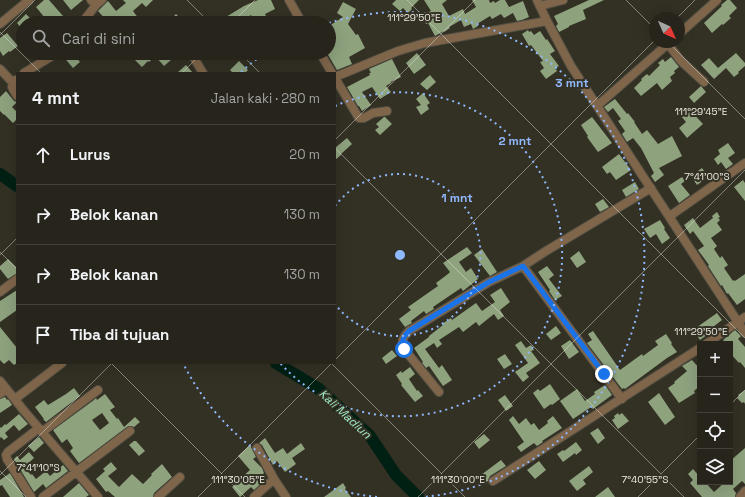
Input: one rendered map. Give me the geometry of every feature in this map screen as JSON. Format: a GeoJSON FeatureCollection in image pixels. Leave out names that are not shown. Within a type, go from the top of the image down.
{"type":"FeatureCollection","features":[{"type":"Feature","properties":{"kind":"street"},"geometry":{"type":"LineString","coordinates":[[0,24],[29,0]]}},
{"type":"Feature","properties":{"kind":"street"},"geometry":{"type":"LineString","coordinates":[[289,0],[298,16]]}},
{"type":"Feature","properties":{"kind":"street"},"geometry":{"type":"LineString","coordinates":[[563,0],[539,3],[571,66],[670,216],[745,334]]}},
{"type":"Feature","properties":{"kind":"street"},"geometry":{"type":"LineString","coordinates":[[685,29],[717,0]]}},
{"type":"Feature","properties":{"kind":"street"},"geometry":{"type":"LineString","coordinates":[[87,16],[96,2]]}},
{"type":"Feature","properties":{"kind":"street"},"geometry":{"type":"LineString","coordinates":[[336,77],[398,51],[425,43],[547,21]]}},
{"type":"Feature","properties":{"kind":"street"},"geometry":{"type":"LineString","coordinates":[[597,106],[663,48]]}},
{"type":"Feature","properties":{"kind":"street"},"geometry":{"type":"LineString","coordinates":[[672,48],[681,61],[704,82]]}},
{"type":"Feature","properties":{"kind":"street"},"geometry":{"type":"LineString","coordinates":[[26,72],[45,60]]}},
{"type":"Feature","properties":{"kind":"street"},"geometry":{"type":"LineString","coordinates":[[195,60],[202,72]]}},
{"type":"Feature","properties":{"kind":"street"},"geometry":{"type":"LineString","coordinates":[[324,60],[331,72]]}},
{"type":"Feature","properties":{"kind":"street"},"geometry":{"type":"LineString","coordinates":[[0,69],[15,82],[12,89],[16,95]]}},
{"type":"Feature","properties":{"kind":"street"},"geometry":{"type":"LineString","coordinates":[[336,79],[359,118],[364,118],[374,113],[387,111]]}},
{"type":"Feature","properties":{"kind":"street"},"geometry":{"type":"LineString","coordinates":[[670,216],[745,163]]}},
{"type":"Feature","properties":{"kind":"street"},"geometry":{"type":"LineString","coordinates":[[439,392],[404,349],[402,340],[409,331],[489,282],[523,266],[651,188]]}},
{"type":"Feature","properties":{"kind":"street"},"geometry":{"type":"LineString","coordinates":[[523,266],[622,399]]}},
{"type":"Feature","properties":{"kind":"street"},"geometry":{"type":"LineString","coordinates":[[0,292],[16,280]]}},
{"type":"Feature","properties":{"kind":"street"},"geometry":{"type":"LineString","coordinates":[[711,341],[745,317]]}},
{"type":"Feature","properties":{"kind":"street"},"geometry":{"type":"LineString","coordinates":[[493,481],[697,350]]}},
{"type":"Feature","properties":{"kind":"street"},"geometry":{"type":"LineString","coordinates":[[14,399],[61,364]]}},
{"type":"Feature","properties":{"kind":"street"},"geometry":{"type":"LineString","coordinates":[[0,381],[3,391],[14,399],[98,497]]}},
{"type":"Feature","properties":{"kind":"street"},"geometry":{"type":"LineString","coordinates":[[31,497],[6,459],[6,455],[8,452],[98,390]]}},
{"type":"Feature","properties":{"kind":"street"},"geometry":{"type":"LineString","coordinates":[[43,497],[130,431]]}},
{"type":"Feature","properties":{"kind":"street"},"geometry":{"type":"LineString","coordinates":[[257,448],[286,497]]}},
{"type":"Feature","properties":{"kind":"street"},"geometry":{"type":"LineString","coordinates":[[158,497],[180,477]]}},
{"type":"Feature","properties":{"kind":"street"},"geometry":{"type":"LineString","coordinates":[[254,497],[274,479]]}},
{"type":"Feature","properties":{"kind":"street"},"geometry":{"type":"LineString","coordinates":[[740,497],[745,491]]}},
{"type":"Feature","properties":{"kind":"building"},"geometry":{"type":"Polygon","coordinates":[[[44,0],[49,0],[63,16],[43,16],[36,7],[44,0]]]}},
{"type":"Feature","properties":{"kind":"building"},"geometry":{"type":"Polygon","coordinates":[[[63,0],[83,0],[71,10],[63,0]]]}},
{"type":"Feature","properties":{"kind":"building"},"geometry":{"type":"Polygon","coordinates":[[[123,0],[153,0],[146,7],[142,3],[133,11],[137,16],[103,16],[98,11],[108,1],[116,11],[126,3],[123,0]]]}},
{"type":"Feature","properties":{"kind":"building"},"geometry":{"type":"Polygon","coordinates":[[[258,0],[271,0],[275,9],[265,14],[266,16],[228,16],[258,0]]]}},
{"type":"Feature","properties":{"kind":"building"},"geometry":{"type":"Polygon","coordinates":[[[396,0],[419,0],[408,13],[403,8],[400,11],[392,4],[396,0]]]}},
{"type":"Feature","properties":{"kind":"building"},"geometry":{"type":"Polygon","coordinates":[[[424,0],[447,0],[442,4],[449,16],[463,9],[465,14],[476,7],[472,0],[489,0],[490,3],[494,1],[495,3],[500,0],[505,0],[509,7],[523,1],[529,17],[517,21],[513,13],[504,18],[501,14],[492,19],[490,16],[477,24],[478,26],[473,29],[471,24],[464,27],[461,20],[449,27],[450,28],[444,32],[435,36],[428,23],[426,24],[423,18],[423,15],[431,11],[424,0]]]}},
{"type":"Feature","properties":{"kind":"building"},"geometry":{"type":"Polygon","coordinates":[[[589,0],[604,0],[583,10],[586,19],[559,32],[556,26],[558,24],[554,16],[589,0]]]}},
{"type":"Feature","properties":{"kind":"building"},"geometry":{"type":"Polygon","coordinates":[[[727,0],[730,0],[737,8],[729,16],[731,18],[712,33],[704,23],[727,0]]]}},
{"type":"Feature","properties":{"kind":"building"},"geometry":{"type":"Polygon","coordinates":[[[343,2],[356,9],[348,24],[356,35],[358,34],[365,48],[349,57],[352,64],[337,70],[331,60],[336,60],[336,22],[343,17],[337,13],[343,2]]]}},
{"type":"Feature","properties":{"kind":"building"},"geometry":{"type":"Polygon","coordinates":[[[528,30],[534,35],[540,31],[555,51],[550,54],[559,66],[555,68],[557,71],[546,79],[540,71],[544,68],[540,62],[543,61],[531,45],[529,46],[522,34],[528,30]]]}},
{"type":"Feature","properties":{"kind":"building"},"geometry":{"type":"Polygon","coordinates":[[[7,33],[16,44],[16,48],[3,56],[0,51],[0,38],[7,33]]]}},
{"type":"Feature","properties":{"kind":"building"},"geometry":{"type":"Polygon","coordinates":[[[417,53],[426,65],[414,74],[406,63],[417,53]]]}},
{"type":"Feature","properties":{"kind":"building"},"geometry":{"type":"Polygon","coordinates":[[[736,53],[745,63],[745,66],[734,77],[726,68],[714,79],[701,65],[709,58],[718,68],[736,53]]]}},
{"type":"Feature","properties":{"kind":"building"},"geometry":{"type":"Polygon","coordinates":[[[671,57],[679,67],[670,77],[672,81],[662,90],[657,83],[641,96],[634,88],[642,80],[641,79],[647,74],[649,76],[660,65],[658,63],[663,59],[665,62],[671,57]]]}},
{"type":"Feature","properties":{"kind":"building"},"geometry":{"type":"Polygon","coordinates":[[[392,59],[401,77],[386,86],[391,92],[380,99],[372,87],[362,92],[371,105],[362,111],[347,87],[370,75],[369,73],[371,73],[369,69],[392,59]]]}},
{"type":"Feature","properties":{"kind":"building"},"geometry":{"type":"Polygon","coordinates":[[[66,60],[78,60],[80,62],[73,68],[66,60]]]}},
{"type":"Feature","properties":{"kind":"building"},"geometry":{"type":"Polygon","coordinates":[[[135,60],[151,60],[149,62],[148,61],[142,67],[135,60]]]}},
{"type":"Feature","properties":{"kind":"building"},"geometry":{"type":"Polygon","coordinates":[[[159,60],[171,60],[164,66],[159,60]]]}},
{"type":"Feature","properties":{"kind":"building"},"geometry":{"type":"Polygon","coordinates":[[[239,61],[248,70],[246,72],[232,72],[230,70],[239,61]]]}},
{"type":"Feature","properties":{"kind":"building"},"geometry":{"type":"Polygon","coordinates":[[[186,65],[192,72],[178,72],[186,65]]]}},
{"type":"Feature","properties":{"kind":"building"},"geometry":{"type":"Polygon","coordinates":[[[430,75],[436,82],[427,90],[420,84],[430,75]]]}},
{"type":"Feature","properties":{"kind":"building"},"geometry":{"type":"Polygon","coordinates":[[[701,86],[706,92],[694,103],[689,97],[701,86]]]}},
{"type":"Feature","properties":{"kind":"building"},"geometry":{"type":"Polygon","coordinates":[[[6,91],[16,102],[12,107],[16,111],[16,120],[13,123],[0,111],[0,97],[6,91]]]}},
{"type":"Feature","properties":{"kind":"building"},"geometry":{"type":"Polygon","coordinates":[[[423,93],[430,103],[427,105],[429,109],[421,115],[416,107],[421,105],[416,99],[423,93]]]}},
{"type":"Feature","properties":{"kind":"building"},"geometry":{"type":"Polygon","coordinates":[[[615,99],[635,122],[642,134],[647,130],[658,144],[672,136],[682,156],[659,168],[664,175],[655,182],[651,176],[654,173],[641,148],[633,138],[627,142],[622,134],[625,131],[618,121],[621,119],[613,108],[608,112],[604,107],[615,99]]]}},
{"type":"Feature","properties":{"kind":"building"},"geometry":{"type":"Polygon","coordinates":[[[689,109],[703,124],[687,138],[679,128],[686,122],[681,116],[689,109]]]}},
{"type":"Feature","properties":{"kind":"building"},"geometry":{"type":"Polygon","coordinates":[[[384,117],[392,124],[380,135],[375,130],[379,127],[376,124],[384,117]]]}},
{"type":"Feature","properties":{"kind":"building"},"geometry":{"type":"Polygon","coordinates":[[[592,117],[612,143],[598,152],[587,137],[588,136],[581,125],[592,117]]]}},
{"type":"Feature","properties":{"kind":"building"},"geometry":{"type":"Polygon","coordinates":[[[347,138],[352,144],[336,159],[336,147],[347,138]]]}},
{"type":"Feature","properties":{"kind":"building"},"geometry":{"type":"Polygon","coordinates":[[[728,143],[735,153],[728,158],[733,164],[726,169],[721,162],[718,165],[714,159],[720,154],[718,150],[728,143]]]}},
{"type":"Feature","properties":{"kind":"building"},"geometry":{"type":"Polygon","coordinates":[[[619,154],[631,170],[616,180],[610,172],[607,174],[602,167],[619,154]]]}},
{"type":"Feature","properties":{"kind":"building"},"geometry":{"type":"Polygon","coordinates":[[[702,168],[708,177],[697,185],[691,176],[702,168]]]}},
{"type":"Feature","properties":{"kind":"building"},"geometry":{"type":"Polygon","coordinates":[[[682,177],[685,181],[681,184],[690,195],[679,203],[668,186],[682,177]]]}},
{"type":"Feature","properties":{"kind":"building"},"geometry":{"type":"Polygon","coordinates":[[[743,180],[745,183],[745,201],[734,187],[743,180]]]}},
{"type":"Feature","properties":{"kind":"building"},"geometry":{"type":"Polygon","coordinates":[[[635,182],[639,189],[626,197],[622,190],[635,182]]]}},
{"type":"Feature","properties":{"kind":"building"},"geometry":{"type":"Polygon","coordinates":[[[603,199],[609,207],[600,212],[595,204],[603,199]]]}},
{"type":"Feature","properties":{"kind":"building"},"geometry":{"type":"Polygon","coordinates":[[[717,212],[720,220],[717,223],[722,230],[711,238],[717,246],[714,249],[720,258],[722,256],[728,265],[724,268],[733,281],[745,274],[745,299],[737,305],[728,293],[727,294],[722,285],[721,286],[698,250],[704,246],[693,231],[690,234],[684,225],[693,218],[700,228],[713,218],[712,216],[717,212]]]}},
{"type":"Feature","properties":{"kind":"building"},"geometry":{"type":"Polygon","coordinates":[[[660,220],[670,238],[662,244],[656,234],[650,238],[644,229],[660,220]]]}},
{"type":"Feature","properties":{"kind":"building"},"geometry":{"type":"Polygon","coordinates":[[[467,247],[472,253],[459,262],[466,272],[471,268],[478,279],[463,291],[461,288],[433,307],[434,309],[426,314],[424,311],[411,321],[412,323],[405,327],[399,319],[411,310],[408,307],[438,286],[436,283],[450,272],[443,263],[467,247]]]}},
{"type":"Feature","properties":{"kind":"building"},"geometry":{"type":"Polygon","coordinates":[[[482,249],[497,272],[490,276],[474,255],[482,249]]]}},
{"type":"Feature","properties":{"kind":"building"},"geometry":{"type":"Polygon","coordinates":[[[579,251],[586,262],[577,268],[570,258],[579,251]]]}},
{"type":"Feature","properties":{"kind":"building"},"geometry":{"type":"Polygon","coordinates":[[[8,259],[16,267],[16,274],[8,279],[0,269],[0,266],[8,259]]]}},
{"type":"Feature","properties":{"kind":"building"},"geometry":{"type":"Polygon","coordinates":[[[547,266],[554,275],[549,279],[562,296],[555,300],[538,272],[547,266]]]}},
{"type":"Feature","properties":{"kind":"building"},"geometry":{"type":"Polygon","coordinates":[[[501,288],[510,302],[500,310],[504,316],[498,320],[494,314],[479,326],[476,322],[463,332],[459,327],[439,340],[442,344],[437,348],[434,343],[425,349],[439,368],[442,365],[452,380],[443,386],[429,366],[426,368],[422,363],[423,362],[414,348],[443,325],[442,324],[451,318],[452,320],[476,303],[482,311],[495,302],[490,295],[501,288]]]}},
{"type":"Feature","properties":{"kind":"building"},"geometry":{"type":"Polygon","coordinates":[[[16,291],[16,311],[0,322],[0,301],[16,291]]]}},
{"type":"Feature","properties":{"kind":"building"},"geometry":{"type":"Polygon","coordinates":[[[717,313],[722,320],[713,327],[715,329],[700,340],[693,330],[717,313]]]}},
{"type":"Feature","properties":{"kind":"building"},"geometry":{"type":"Polygon","coordinates":[[[556,326],[561,333],[551,340],[546,334],[556,326]]]}},
{"type":"Feature","properties":{"kind":"building"},"geometry":{"type":"Polygon","coordinates":[[[0,327],[16,347],[16,364],[14,365],[9,360],[4,364],[0,360],[0,327]]]}},
{"type":"Feature","properties":{"kind":"building"},"geometry":{"type":"Polygon","coordinates":[[[735,330],[741,336],[738,339],[745,347],[745,368],[733,356],[733,341],[723,340],[735,330]]]}},
{"type":"Feature","properties":{"kind":"building"},"geometry":{"type":"Polygon","coordinates":[[[593,331],[620,370],[642,354],[643,356],[658,345],[655,341],[666,334],[677,352],[625,389],[622,389],[587,343],[592,340],[588,334],[593,331]]]}},
{"type":"Feature","properties":{"kind":"building"},"geometry":{"type":"Polygon","coordinates":[[[570,340],[579,352],[569,359],[561,346],[570,340]]]}},
{"type":"Feature","properties":{"kind":"building"},"geometry":{"type":"Polygon","coordinates":[[[521,341],[526,348],[531,345],[534,350],[531,351],[540,363],[526,373],[529,377],[523,382],[515,372],[528,363],[515,345],[521,341]]]}},
{"type":"Feature","properties":{"kind":"building"},"geometry":{"type":"Polygon","coordinates":[[[392,350],[397,356],[386,364],[382,358],[392,350]]]}},
{"type":"Feature","properties":{"kind":"building"},"geometry":{"type":"Polygon","coordinates":[[[505,354],[512,364],[504,369],[497,359],[505,354]]]}},
{"type":"Feature","properties":{"kind":"building"},"geometry":{"type":"Polygon","coordinates":[[[692,360],[697,366],[697,388],[694,391],[695,393],[679,403],[668,388],[687,371],[682,366],[692,360]]]}},
{"type":"Feature","properties":{"kind":"building"},"geometry":{"type":"Polygon","coordinates":[[[410,367],[415,374],[409,379],[417,391],[418,390],[423,396],[415,402],[401,385],[402,384],[396,375],[401,371],[402,373],[410,367]]]}},
{"type":"Feature","properties":{"kind":"building"},"geometry":{"type":"Polygon","coordinates":[[[550,384],[560,399],[544,409],[533,393],[538,389],[540,391],[550,384]]]}},
{"type":"Feature","properties":{"kind":"building"},"geometry":{"type":"Polygon","coordinates":[[[605,385],[612,395],[593,409],[591,407],[573,419],[560,401],[577,389],[585,401],[595,394],[594,392],[605,385]]]}},
{"type":"Feature","properties":{"kind":"building"},"geometry":{"type":"Polygon","coordinates":[[[74,388],[80,396],[46,422],[35,407],[44,400],[48,405],[74,388]]]}},
{"type":"Feature","properties":{"kind":"building"},"geometry":{"type":"Polygon","coordinates":[[[745,390],[745,404],[737,398],[739,396],[738,395],[745,390]]]}},
{"type":"Feature","properties":{"kind":"building"},"geometry":{"type":"Polygon","coordinates":[[[659,393],[675,417],[665,425],[648,402],[659,393]]]}},
{"type":"Feature","properties":{"kind":"building"},"geometry":{"type":"Polygon","coordinates":[[[105,394],[115,407],[110,410],[124,427],[135,417],[140,422],[134,427],[127,427],[79,463],[70,451],[73,448],[67,439],[62,443],[53,430],[96,398],[97,400],[105,394]],[[102,413],[92,420],[100,430],[109,423],[102,413]]]}},
{"type":"Feature","properties":{"kind":"building"},"geometry":{"type":"Polygon","coordinates":[[[505,395],[513,406],[506,411],[498,400],[505,395]]]}},
{"type":"Feature","properties":{"kind":"building"},"geometry":{"type":"Polygon","coordinates":[[[5,397],[12,405],[0,413],[0,399],[5,397]]]}},
{"type":"Feature","properties":{"kind":"building"},"geometry":{"type":"Polygon","coordinates":[[[618,413],[619,415],[622,413],[629,421],[618,429],[612,420],[618,413]]]}},
{"type":"Feature","properties":{"kind":"building"},"geometry":{"type":"Polygon","coordinates":[[[19,414],[28,424],[19,431],[14,425],[5,433],[8,437],[4,440],[1,437],[0,438],[0,427],[1,428],[5,424],[6,425],[19,414]]]}},
{"type":"Feature","properties":{"kind":"building"},"geometry":{"type":"Polygon","coordinates":[[[513,416],[519,424],[526,418],[531,425],[534,423],[539,430],[548,423],[547,421],[553,416],[562,428],[537,446],[534,443],[521,452],[517,447],[524,442],[509,420],[513,416]]]}},
{"type":"Feature","properties":{"kind":"building"},"geometry":{"type":"Polygon","coordinates":[[[598,428],[605,438],[598,444],[590,433],[598,428]]]}},
{"type":"Feature","properties":{"kind":"building"},"geometry":{"type":"Polygon","coordinates":[[[484,434],[490,440],[479,449],[474,442],[484,434]]]}},
{"type":"Feature","properties":{"kind":"building"},"geometry":{"type":"Polygon","coordinates":[[[39,437],[44,443],[34,452],[28,446],[39,437]]]}},
{"type":"Feature","properties":{"kind":"building"},"geometry":{"type":"Polygon","coordinates":[[[265,438],[275,453],[283,448],[287,454],[301,443],[305,449],[292,458],[296,464],[285,472],[277,461],[273,465],[262,445],[259,443],[265,438]]]}},
{"type":"Feature","properties":{"kind":"building"},"geometry":{"type":"Polygon","coordinates":[[[136,441],[145,451],[139,456],[129,445],[136,441]]]}},
{"type":"Feature","properties":{"kind":"building"},"geometry":{"type":"Polygon","coordinates":[[[576,442],[582,450],[576,455],[575,453],[563,462],[557,454],[563,450],[564,451],[576,442]]]}},
{"type":"Feature","properties":{"kind":"building"},"geometry":{"type":"Polygon","coordinates":[[[250,445],[256,457],[253,459],[262,468],[264,473],[262,475],[266,479],[254,490],[251,487],[240,497],[232,487],[250,470],[238,456],[250,445]]]}},
{"type":"Feature","properties":{"kind":"building"},"geometry":{"type":"Polygon","coordinates":[[[745,448],[745,484],[742,481],[733,489],[736,493],[735,497],[702,497],[690,483],[693,480],[688,474],[693,469],[697,474],[697,485],[708,485],[714,492],[722,485],[733,485],[733,458],[745,448]]]}},
{"type":"Feature","properties":{"kind":"building"},"geometry":{"type":"Polygon","coordinates":[[[29,452],[34,458],[24,467],[36,479],[46,471],[50,476],[63,465],[68,471],[46,488],[43,484],[34,492],[14,459],[17,456],[20,460],[29,452]]]}},
{"type":"Feature","properties":{"kind":"building"},"geometry":{"type":"Polygon","coordinates":[[[501,460],[506,466],[490,476],[488,481],[481,485],[477,478],[501,460]]]}},
{"type":"Feature","properties":{"kind":"building"},"geometry":{"type":"Polygon","coordinates":[[[539,461],[546,470],[535,479],[527,470],[539,461]]]}},
{"type":"Feature","properties":{"kind":"building"},"geometry":{"type":"Polygon","coordinates":[[[111,462],[117,469],[108,476],[119,487],[132,474],[143,484],[162,464],[172,477],[154,493],[153,497],[115,497],[108,491],[106,492],[96,479],[105,471],[103,469],[111,462]]]}},
{"type":"Feature","properties":{"kind":"building"},"geometry":{"type":"Polygon","coordinates":[[[589,466],[593,472],[583,480],[586,484],[577,491],[569,481],[589,466]]]}},
{"type":"Feature","properties":{"kind":"building"},"geometry":{"type":"Polygon","coordinates":[[[10,473],[24,497],[10,497],[2,485],[0,486],[0,480],[10,473]]]}},
{"type":"Feature","properties":{"kind":"building"},"geometry":{"type":"Polygon","coordinates":[[[79,483],[89,495],[86,497],[63,497],[79,483]]]}},
{"type":"Feature","properties":{"kind":"building"},"geometry":{"type":"Polygon","coordinates":[[[343,483],[346,488],[345,489],[351,497],[324,497],[343,483]]]}},
{"type":"Feature","properties":{"kind":"building"},"geometry":{"type":"Polygon","coordinates":[[[608,487],[615,497],[595,497],[608,487]]]}},
{"type":"Feature","properties":{"kind":"waterway","name":"Kali Madiun"},"geometry":{"type":"LineString","coordinates":[[0,174],[16,185]]}},
{"type":"Feature","properties":{"kind":"waterway","name":"Kali Madiun"},"geometry":{"type":"LineString","coordinates":[[278,364],[319,389],[370,436],[396,475],[418,497]]}},
{"type":"Feature","properties":{"kind":"route"},"geometry":{"type":"LineString","coordinates":[[404,349],[402,340],[409,331],[489,282],[523,266],[604,374]]}}]}
